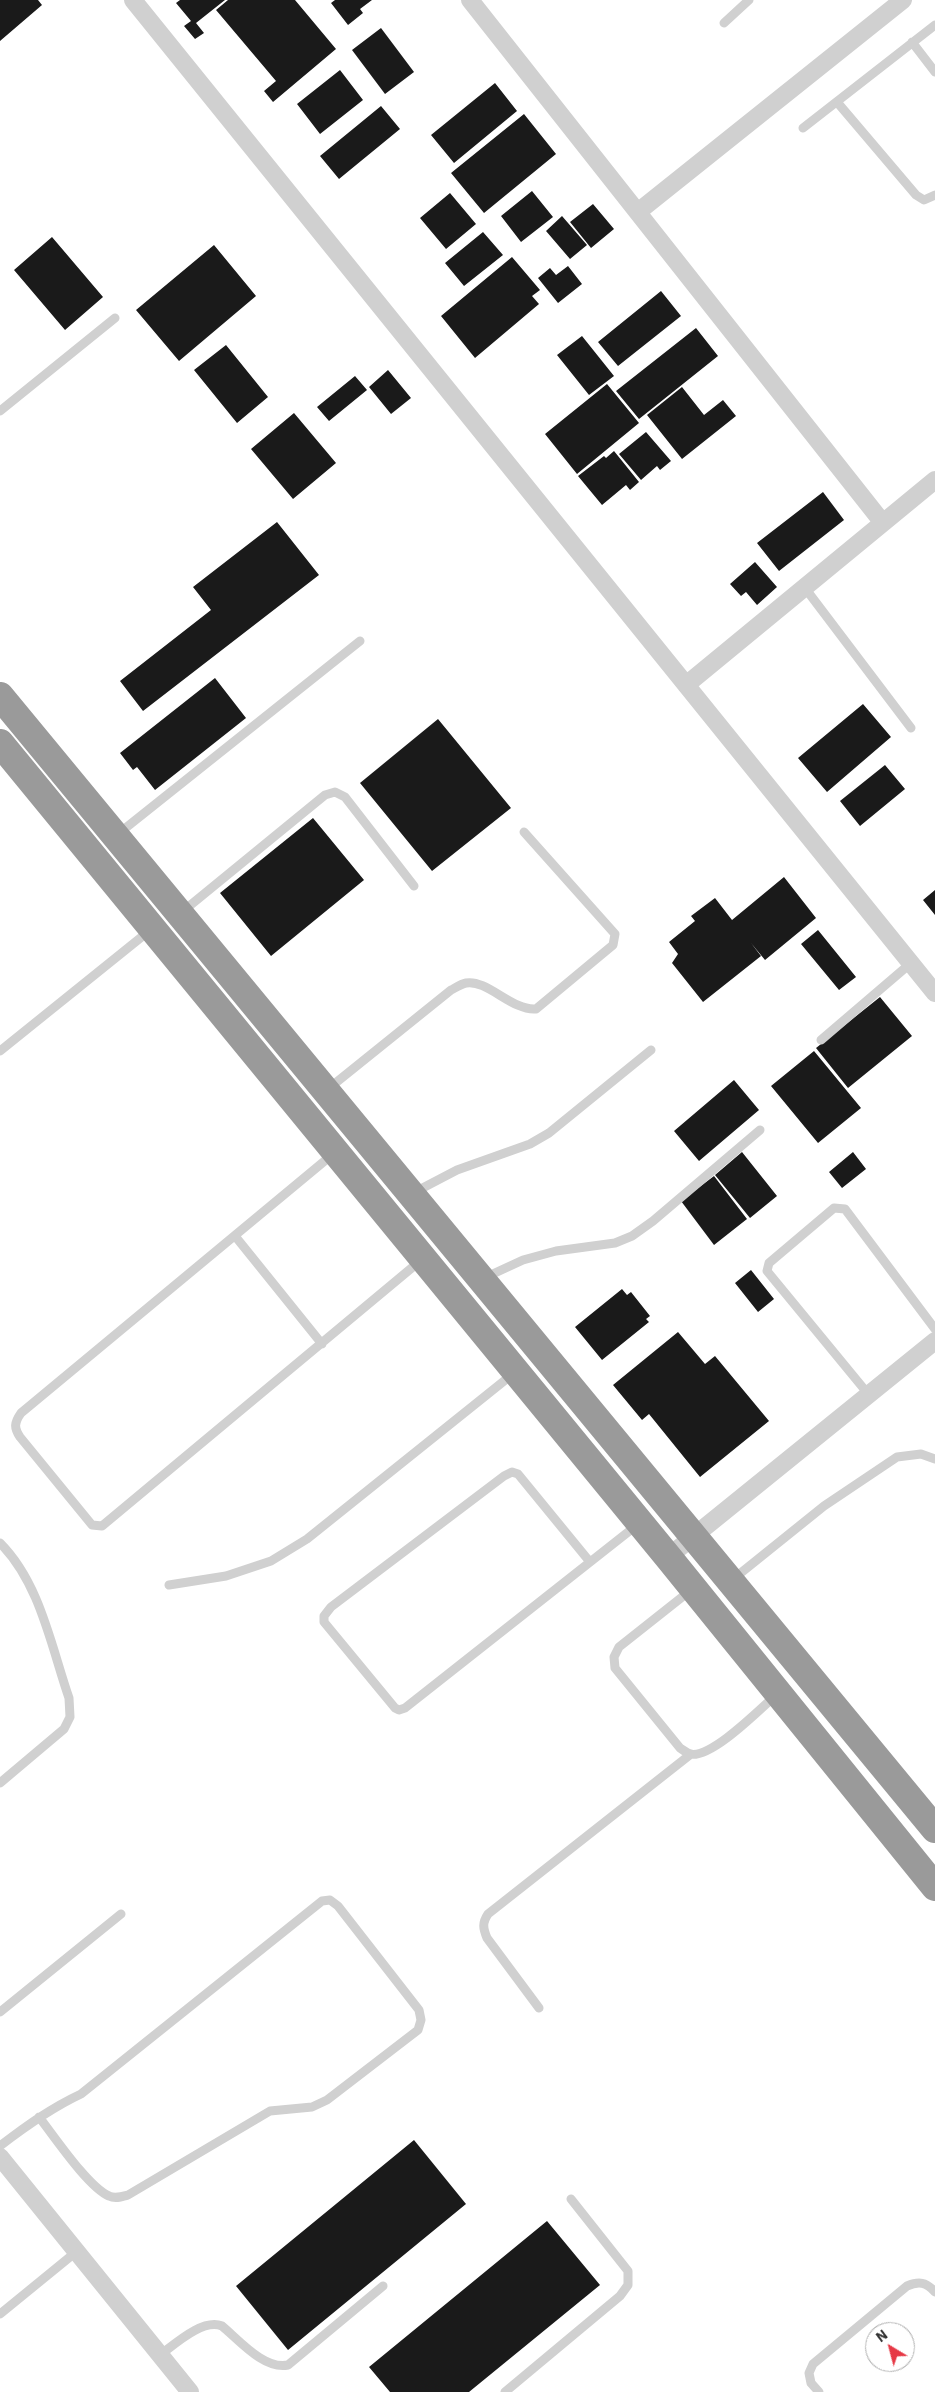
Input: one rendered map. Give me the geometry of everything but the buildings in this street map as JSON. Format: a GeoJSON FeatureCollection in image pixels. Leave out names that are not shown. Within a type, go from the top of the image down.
{"type":"FeatureCollection","features":[{"type":"Feature","properties":{"kind":"highway"},"geometry":{"type":"LineString","coordinates":[[0,696],[730,1581],[934,1825]]}},
{"type":"Feature","properties":{"kind":"highway"},"geometry":{"type":"LineString","coordinates":[[0,743],[516,1371],[935,1887]]}},
{"type":"Feature","properties":{"kind":"street"},"geometry":{"type":"LineString","coordinates":[[132,0],[935,993]]}},
{"type":"Feature","properties":{"kind":"street"},"geometry":{"type":"LineString","coordinates":[[470,0],[883,523]]}},
{"type":"Feature","properties":{"kind":"street"},"geometry":{"type":"LineString","coordinates":[[638,211],[903,0]]}},
{"type":"Feature","properties":{"kind":"street"},"geometry":{"type":"LineString","coordinates":[[686,686],[935,480]]}},
{"type":"Feature","properties":{"kind":"street"},"geometry":{"type":"LineString","coordinates":[[668,1557],[935,1340]]}},
{"type":"Feature","properties":{"kind":"street"},"geometry":{"type":"LineString","coordinates":[[0,2158],[190,2392]]}},
{"type":"Feature","properties":{"kind":"lane"},"geometry":{"type":"LineString","coordinates":[[724,23],[749,0]]}},
{"type":"Feature","properties":{"kind":"lane"},"geometry":{"type":"LineString","coordinates":[[804,128],[935,25]]}},
{"type":"Feature","properties":{"kind":"lane"},"geometry":{"type":"LineString","coordinates":[[912,42],[935,72]]}},
{"type":"Feature","properties":{"kind":"lane"},"geometry":{"type":"LineString","coordinates":[[837,102],[916,196],[924,200],[935,196]]}},
{"type":"Feature","properties":{"kind":"lane"},"geometry":{"type":"LineString","coordinates":[[0,411],[115,318]]}},
{"type":"Feature","properties":{"kind":"lane"},"geometry":{"type":"LineString","coordinates":[[805,588],[911,728]]}},
{"type":"Feature","properties":{"kind":"lane"},"geometry":{"type":"LineString","coordinates":[[116,836],[360,640]]}},
{"type":"Feature","properties":{"kind":"lane"},"geometry":{"type":"LineString","coordinates":[[180,914],[325,795],[335,792],[345,796],[414,886]]}},
{"type":"Feature","properties":{"kind":"lane"},"geometry":{"type":"LineString","coordinates":[[326,1091],[458,986],[465,983],[474,983],[523,1008],[536,1009],[613,945],[615,934],[524,832]]}},
{"type":"Feature","properties":{"kind":"lane"},"geometry":{"type":"LineString","coordinates":[[0,1051],[151,929]]}},
{"type":"Feature","properties":{"kind":"lane"},"geometry":{"type":"LineString","coordinates":[[820,1040],[911,964]]}},
{"type":"Feature","properties":{"kind":"lane"},"geometry":{"type":"LineString","coordinates":[[411,1194],[457,1170],[530,1144],[549,1133],[651,1050]]}},
{"type":"Feature","properties":{"kind":"lane"},"geometry":{"type":"LineString","coordinates":[[481,1279],[523,1260],[556,1251],[615,1243],[632,1236],[653,1222],[760,1130]]}},
{"type":"Feature","properties":{"kind":"lane"},"geometry":{"type":"LineString","coordinates":[[336,1152],[21,1413],[15,1421],[15,1429],[20,1437],[92,1525],[102,1526],[423,1258]]}},
{"type":"Feature","properties":{"kind":"lane"},"geometry":{"type":"LineString","coordinates":[[869,1395],[767,1271],[769,1263],[834,1208],[845,1209],[935,1329]]}},
{"type":"Feature","properties":{"kind":"lane"},"geometry":{"type":"LineString","coordinates":[[235,1236],[322,1344]]}},
{"type":"Feature","properties":{"kind":"lane"},"geometry":{"type":"LineString","coordinates":[[169,1585],[226,1576],[271,1561],[307,1539],[516,1371]]}},
{"type":"Feature","properties":{"kind":"lane"},"geometry":{"type":"LineString","coordinates":[[730,1581],[824,1506],[897,1456],[921,1454],[935,1459]]}},
{"type":"Feature","properties":{"kind":"lane"},"geometry":{"type":"LineString","coordinates":[[590,1562],[518,1474],[512,1472],[504,1476],[331,1607],[324,1616],[324,1622],[395,1708],[399,1710],[405,1708],[590,1562],[639,1522]]}},
{"type":"Feature","properties":{"kind":"lane"},"geometry":{"type":"LineString","coordinates":[[0,1543],[20,1568],[32,1588],[69,1698],[70,1717],[64,1728],[0,1783]]}},
{"type":"Feature","properties":{"kind":"lane"},"geometry":{"type":"LineString","coordinates":[[691,1754],[680,1748],[615,1668],[614,1657],[620,1647],[693,1588]]}},
{"type":"Feature","properties":{"kind":"lane"},"geometry":{"type":"LineString","coordinates":[[539,2008],[486,1938],[483,1928],[484,1920],[488,1914],[691,1754],[704,1752],[723,1740],[778,1694]]}},
{"type":"Feature","properties":{"kind":"lane"},"geometry":{"type":"LineString","coordinates":[[0,2146],[39,2117],[53,2107],[81,2094],[322,1901],[330,1900],[338,1906],[419,2010],[421,2020],[418,2030],[327,2100],[312,2107],[270,2111],[128,2195],[116,2198],[108,2196],[94,2186],[39,2117]]}},
{"type":"Feature","properties":{"kind":"lane"},"geometry":{"type":"LineString","coordinates":[[0,2012],[121,1914]]}},
{"type":"Feature","properties":{"kind":"lane"},"geometry":{"type":"LineString","coordinates":[[505,2392],[620,2296],[628,2285],[628,2271],[571,2198]]}},
{"type":"Feature","properties":{"kind":"lane"},"geometry":{"type":"LineString","coordinates":[[0,2314],[76,2252]]}},
{"type":"Feature","properties":{"kind":"lane"},"geometry":{"type":"LineString","coordinates":[[819,2392],[811,2383],[808,2373],[813,2364],[907,2286],[917,2282],[928,2284],[935,2292]]}},
{"type":"Feature","properties":{"kind":"lane"},"geometry":{"type":"LineString","coordinates":[[160,2355],[203,2326],[215,2323],[222,2326],[266,2361],[277,2367],[288,2365],[383,2286]]}}]}
